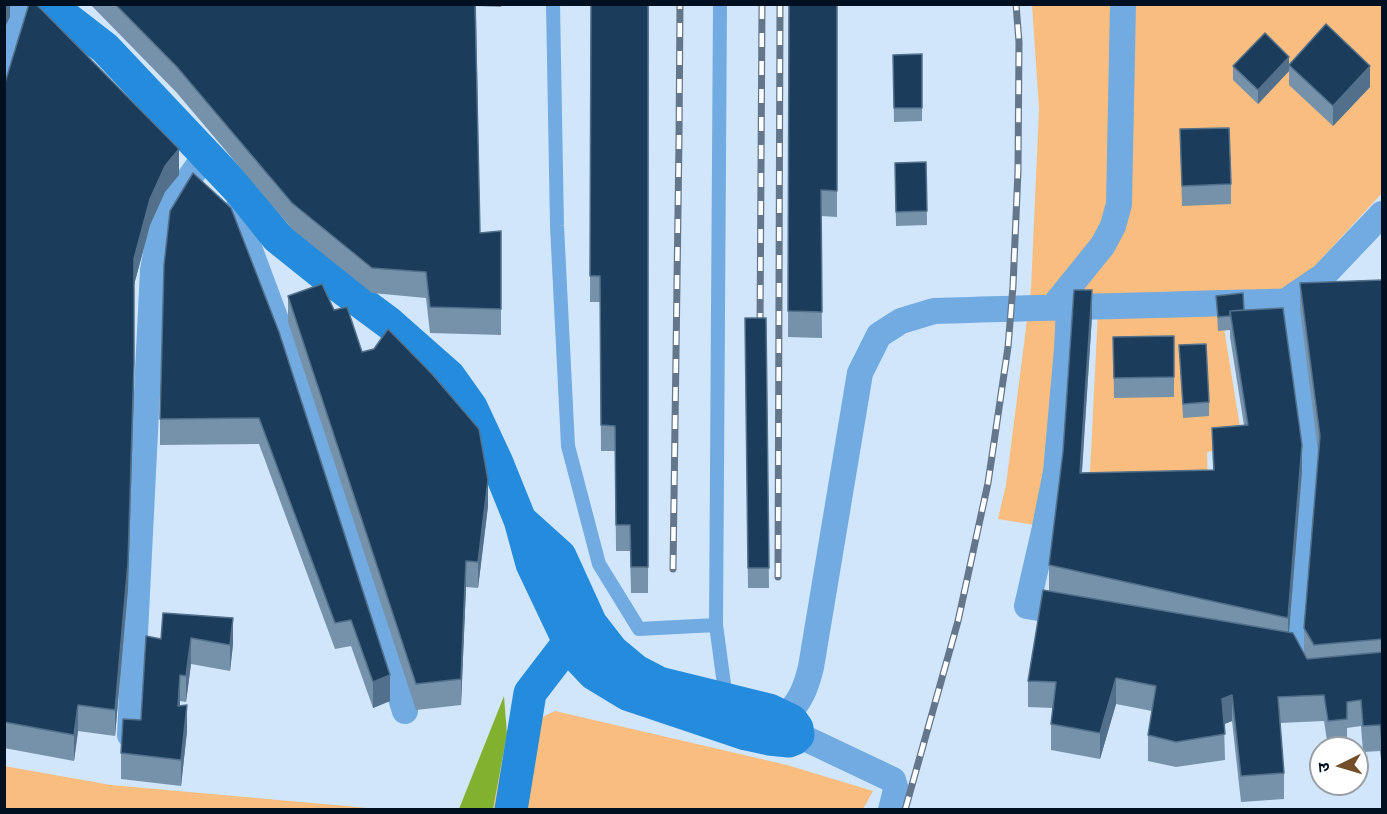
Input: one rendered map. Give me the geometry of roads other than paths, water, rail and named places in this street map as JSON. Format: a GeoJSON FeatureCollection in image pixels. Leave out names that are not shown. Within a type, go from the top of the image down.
{"type":"FeatureCollection","features":[{"type":"Feature","properties":{"kind":"main road"},"geometry":{"type":"LineString","coordinates":[[48,4],[112,41],[277,237],[389,323],[448,376],[471,407],[520,520],[560,556],[580,633],[612,651],[636,671],[659,682],[674,698],[746,734],[789,741],[794,739],[791,726],[769,710],[726,699],[674,698]]}},
{"type":"Feature","properties":{"kind":"main road"},"geometry":{"type":"LineString","coordinates":[[511,810],[530,693],[580,633]]}},
{"type":"Feature","properties":{"kind":"street"},"geometry":{"type":"LineString","coordinates":[[4,76],[20,4]]}},
{"type":"Feature","properties":{"kind":"street"},"geometry":{"type":"LineString","coordinates":[[1097,618],[1027,606],[1056,472],[1067,349],[1061,307],[1103,245],[1113,226],[1119,204],[1123,4]]}},
{"type":"Feature","properties":{"kind":"street"},"geometry":{"type":"LineString","coordinates":[[130,735],[133,435],[153,270],[159,237],[172,202],[206,155]]}},
{"type":"Feature","properties":{"kind":"street"},"geometry":{"type":"LineString","coordinates":[[241,192],[238,218],[299,382],[405,711]]}},
{"type":"Feature","properties":{"kind":"street"},"geometry":{"type":"LineString","coordinates":[[1289,302],[1323,276],[1383,214]]}},
{"type":"Feature","properties":{"kind":"street"},"geometry":{"type":"LineString","coordinates":[[894,800],[893,780],[791,726],[795,704],[807,686],[812,667],[860,373],[879,335],[901,321],[934,311],[1383,298]]}},
{"type":"Feature","properties":{"kind":"street"},"geometry":{"type":"LineString","coordinates":[[1289,302],[1313,461],[1298,641],[1289,654],[1313,680],[1326,679]]}},
{"type":"Feature","properties":{"kind":"lane"},"geometry":{"type":"LineString","coordinates":[[553,4],[557,226],[568,446],[599,564],[639,629],[716,625]]}},
{"type":"Feature","properties":{"kind":"lane"},"geometry":{"type":"LineString","coordinates":[[720,4],[716,625],[726,699]]}},
{"type":"Feature","properties":{"kind":"railway"},"geometry":{"type":"LineString","coordinates":[[673,569],[680,4]]}},
{"type":"Feature","properties":{"kind":"railway"},"geometry":{"type":"LineString","coordinates":[[760,327],[762,4]]}},
{"type":"Feature","properties":{"kind":"railway"},"geometry":{"type":"LineString","coordinates":[[778,577],[780,4]]}},
{"type":"Feature","properties":{"kind":"railway"},"geometry":{"type":"LineString","coordinates":[[905,810],[958,621],[988,483],[1008,347],[1018,171],[1019,42],[1016,4]]}}]}
